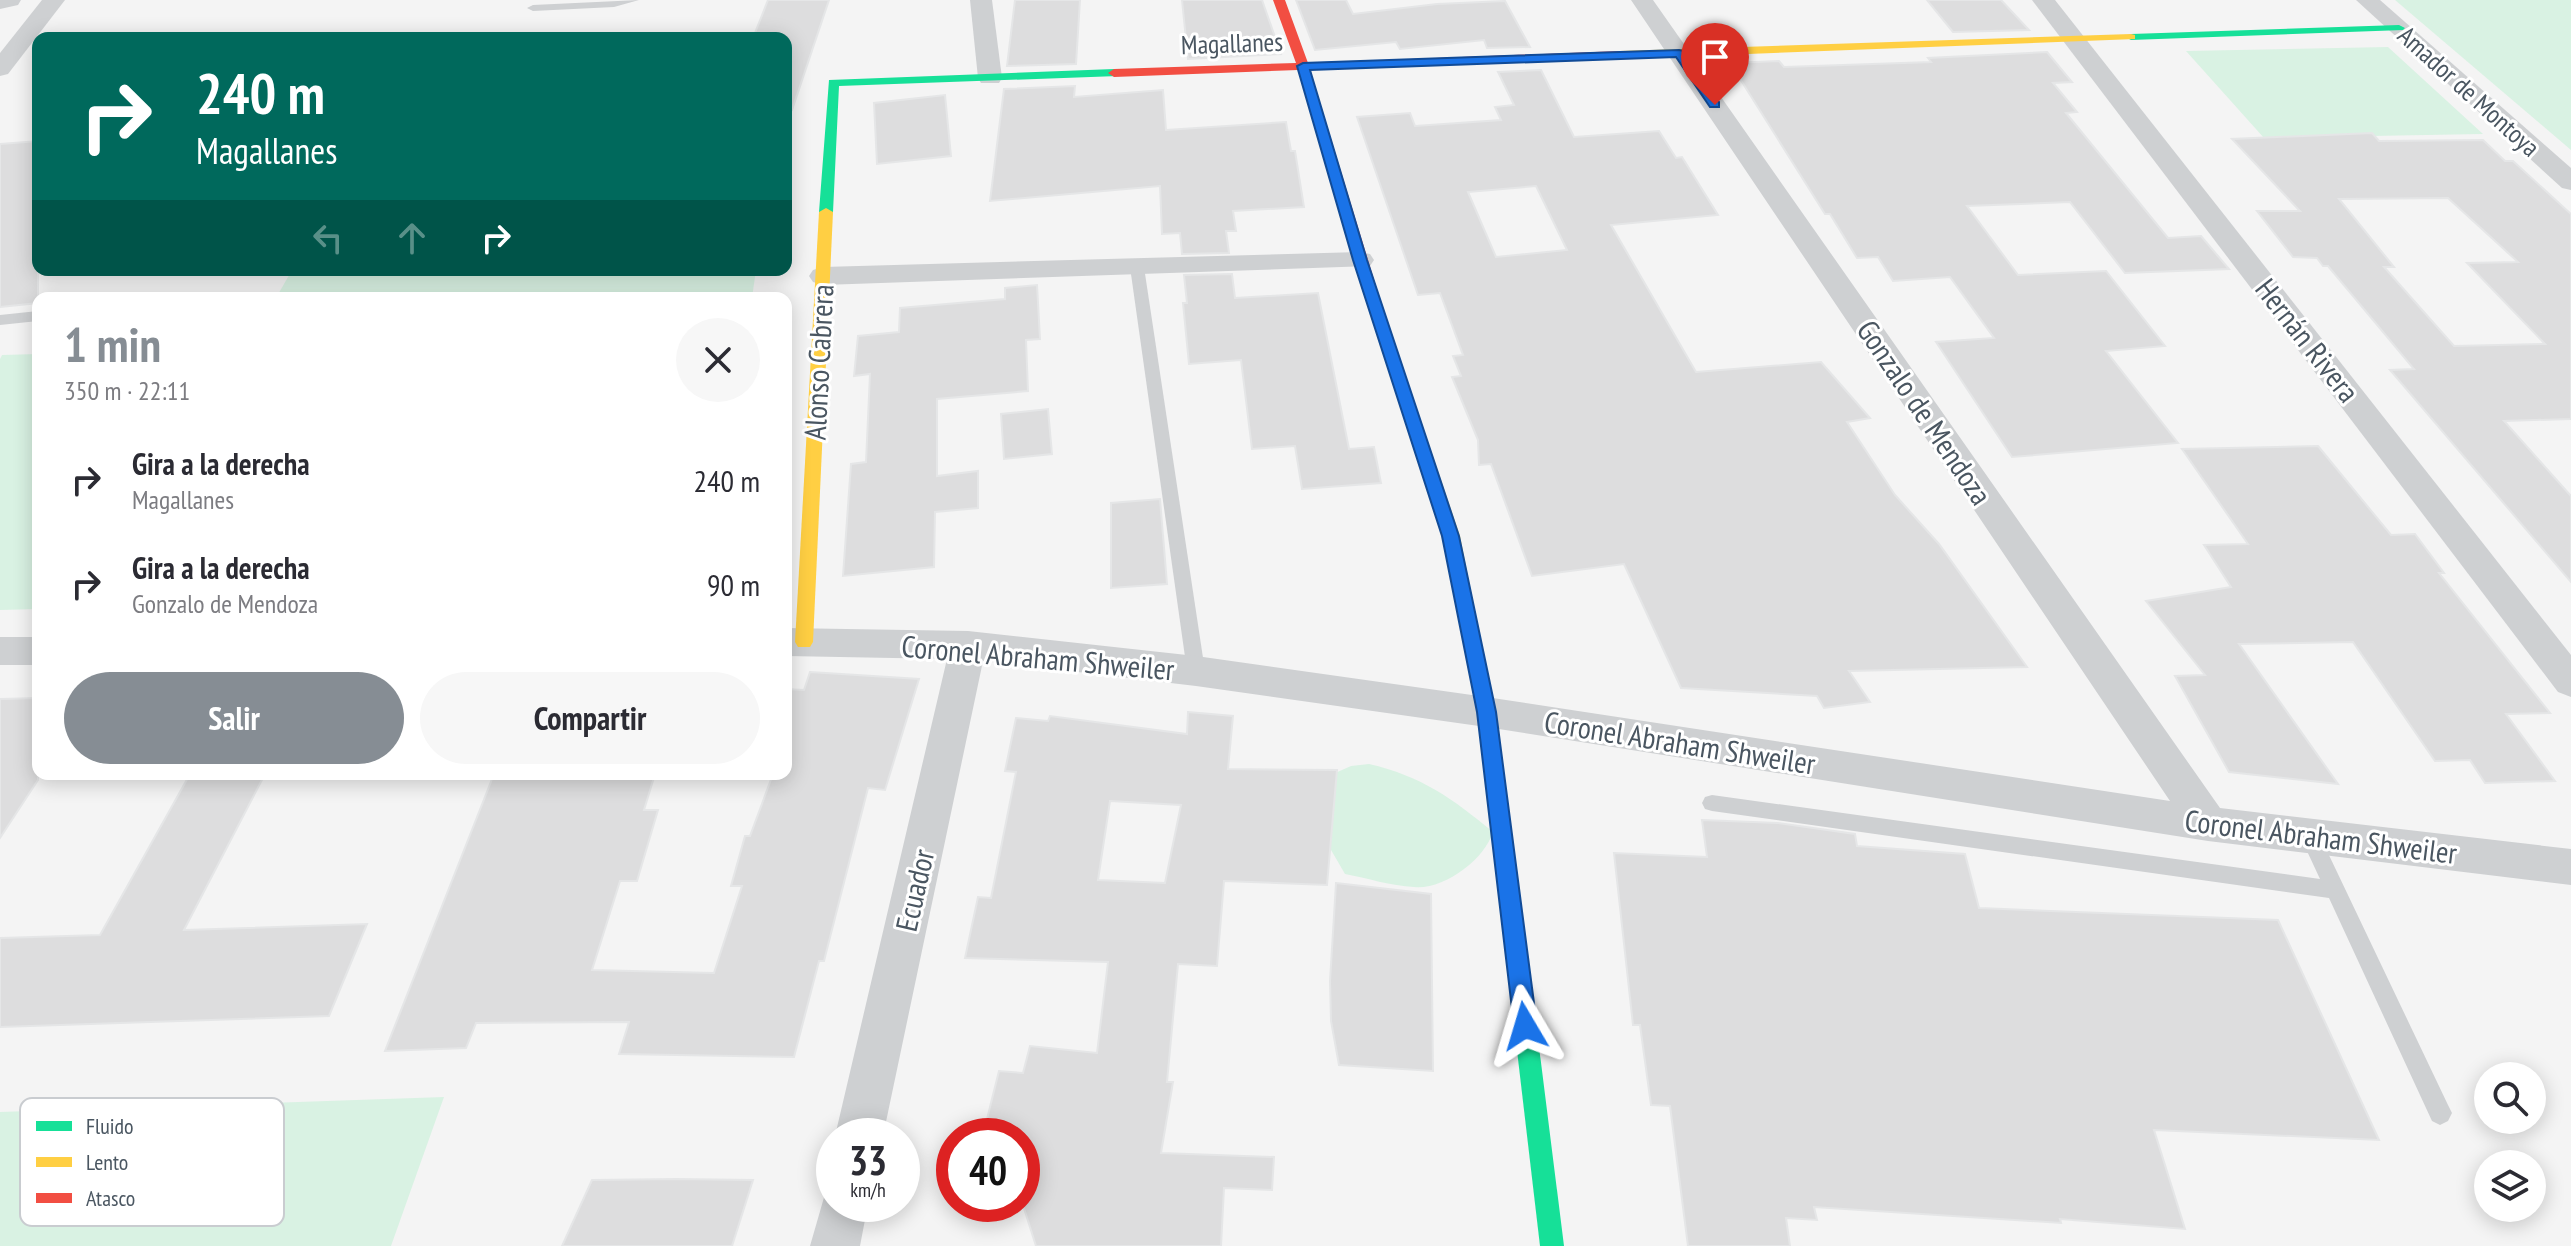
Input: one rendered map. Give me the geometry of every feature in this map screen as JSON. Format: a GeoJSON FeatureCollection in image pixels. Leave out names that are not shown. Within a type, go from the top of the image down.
{"type":"FeatureCollection","features":[{"type":"Feature","properties":{"kind":"street"},"geometry":{"type":"LineString","coordinates":[[0,2],[10,0]]}},
{"type":"Feature","properties":{"kind":"street"},"geometry":{"type":"LineString","coordinates":[[0,69],[54,0]]}},
{"type":"Feature","properties":{"kind":"street"},"geometry":{"type":"LineString","coordinates":[[981,0],[990,78]]}},
{"type":"Feature","properties":{"kind":"street"},"geometry":{"type":"LineString","coordinates":[[1279,0],[1303,66],[1360,260],[1451,536],[1486,712],[1552,1246]]}},
{"type":"Feature","properties":{"kind":"street","name":"Gonzalo de Mendoza"},"geometry":{"type":"LineString","coordinates":[[1642,0],[2208,824]]}},
{"type":"Feature","properties":{"kind":"street","name":"Hernán Rivera"},"geometry":{"type":"LineString","coordinates":[[2043,0],[2571,682]]}},
{"type":"Feature","properties":{"kind":"street","name":"Amador de Montoya"},"geometry":{"type":"LineString","coordinates":[[2367,0],[2571,182]]}},
{"type":"Feature","properties":{"kind":"street","name":"Magallanes"},"geometry":{"type":"LineString","coordinates":[[833,83],[2399,28]]}},
{"type":"Feature","properties":{"kind":"street","name":"Alonso Cabrera"},"geometry":{"type":"LineString","coordinates":[[795,642],[823,276],[833,83]]}},
{"type":"Feature","properties":{"kind":"street"},"geometry":{"type":"LineString","coordinates":[[823,276],[1360,260]]}},
{"type":"Feature","properties":{"kind":"street","name":"Coronel Abraham Shweiler"},"geometry":{"type":"LineString","coordinates":[[795,642],[968,645],[1196,671],[1486,712],[2208,824],[2571,867]]}},
{"type":"Feature","properties":{"kind":"street","name":"Ecuador"},"geometry":{"type":"LineString","coordinates":[[863,1118],[968,645]]}},
{"type":"Feature","properties":{"kind":"street"},"geometry":{"type":"LineString","coordinates":[[0,651],[32,651]]}},
{"type":"Feature","properties":{"kind":"street"},"geometry":{"type":"LineString","coordinates":[[835,1246],[840,1222]]}},
{"type":"Feature","properties":{"kind":"lane"},"geometry":{"type":"LineString","coordinates":[[533,8],[614,4],[633,0]]}},
{"type":"Feature","properties":{"kind":"lane"},"geometry":{"type":"LineString","coordinates":[[1137,267],[1196,671]]}},
{"type":"Feature","properties":{"kind":"lane"},"geometry":{"type":"LineString","coordinates":[[0,320],[32,317]]}},
{"type":"Feature","properties":{"kind":"lane"},"geometry":{"type":"LineString","coordinates":[[1712,803],[2335,890]]}},
{"type":"Feature","properties":{"kind":"lane"},"geometry":{"type":"LineString","coordinates":[[2310,836],[2440,1113]]}},
{"type":"Feature","properties":{"kind":"green space"},"geometry":{"type":"Polygon","coordinates":[[[2395,0],[2571,0],[2571,150],[2395,0]]]}},
{"type":"Feature","properties":{"kind":"green space"},"geometry":{"type":"Polygon","coordinates":[[[2388,47],[2483,134],[2264,138],[2186,51],[2388,47]]]}},
{"type":"Feature","properties":{"kind":"green space"},"geometry":{"type":"Polygon","coordinates":[[[289,276],[755,276],[753,292],[279,292],[289,276]]]}},
{"type":"Feature","properties":{"kind":"green space"},"geometry":{"type":"Polygon","coordinates":[[[32,354],[32,609],[0,610],[2,355],[32,354]]]}},
{"type":"Feature","properties":{"kind":"green space"},"geometry":{"type":"Polygon","coordinates":[[[1369,764],[1420,782],[1478,820],[1493,832],[1481,853],[1450,878],[1426,887],[1397,885],[1345,874],[1327,843],[1333,774],[1351,766],[1369,764]]]}},
{"type":"Feature","properties":{"kind":"green space"},"geometry":{"type":"Polygon","coordinates":[[[444,1097],[391,1246],[0,1246],[0,1112],[20,1111],[20,1226],[284,1226],[284,1102],[444,1097]]]}},
{"type":"Feature","properties":{"kind":"building"},"geometry":{"type":"Polygon","coordinates":[[[768,0],[829,0],[792,110],[792,32],[755,32],[768,0]]]}},
{"type":"Feature","properties":{"kind":"building"},"geometry":{"type":"Polygon","coordinates":[[[1015,0],[1080,0],[1076,64],[1007,66],[1015,0]]]}},
{"type":"Feature","properties":{"kind":"building"},"geometry":{"type":"Polygon","coordinates":[[[1182,0],[1262,0],[1281,54],[1188,59],[1182,0]]]}},
{"type":"Feature","properties":{"kind":"building"},"geometry":{"type":"Polygon","coordinates":[[[1296,0],[1346,0],[1353,14],[1437,4],[1505,1],[1530,47],[1487,48],[1484,40],[1400,49],[1396,42],[1315,50],[1296,0]]]}},
{"type":"Feature","properties":{"kind":"building"},"geometry":{"type":"Polygon","coordinates":[[[1927,0],[2001,0],[2029,30],[1953,32],[1927,0]]]}},
{"type":"Feature","properties":{"kind":"building"},"geometry":{"type":"Polygon","coordinates":[[[2047,52],[2072,82],[2053,83],[2077,112],[2066,113],[2168,238],[2201,236],[2229,269],[2125,273],[2070,202],[1967,206],[2018,275],[2106,271],[2165,346],[2106,351],[2178,443],[2012,457],[1936,342],[1994,338],[1950,277],[1893,281],[1878,257],[1857,258],[1830,214],[1825,214],[1730,63],[1779,61],[1784,67],[1931,62],[1928,58],[2047,52]]]}},
{"type":"Feature","properties":{"kind":"building"},"geometry":{"type":"Polygon","coordinates":[[[1541,70],[1574,137],[1659,131],[1676,158],[1682,157],[1718,215],[1611,225],[1696,372],[1821,362],[1870,418],[1847,422],[1895,495],[1939,544],[2027,667],[1849,671],[1870,702],[1824,708],[1817,696],[1681,688],[1624,564],[1532,576],[1491,464],[1479,465],[1478,440],[1452,377],[1461,376],[1453,356],[1463,355],[1440,293],[1418,295],[1357,117],[1410,113],[1415,126],[1501,120],[1495,107],[1514,105],[1498,72],[1541,70]],[[1536,186],[1468,192],[1496,257],[1567,250],[1536,186]]]}},
{"type":"Feature","properties":{"kind":"building"},"geometry":{"type":"Polygon","coordinates":[[[1075,86],[1074,97],[1163,90],[1166,130],[1286,122],[1291,151],[1295,151],[1304,207],[1233,211],[1236,231],[1226,231],[1229,253],[1182,254],[1180,233],[1162,234],[1160,186],[990,201],[1004,89],[1075,86]]]}},
{"type":"Feature","properties":{"kind":"building"},"geometry":{"type":"Polygon","coordinates":[[[945,95],[951,156],[877,164],[874,103],[945,95]]]}},
{"type":"Feature","properties":{"kind":"building"},"geometry":{"type":"Polygon","coordinates":[[[2372,133],[2379,141],[2483,140],[2505,161],[2513,161],[2571,214],[2571,419],[2504,421],[2571,496],[2571,582],[2390,370],[2414,369],[2328,266],[2323,266],[2317,258],[2293,257],[2257,211],[2300,211],[2232,139],[2372,133]],[[2448,198],[2339,199],[2394,267],[2384,267],[2454,346],[2545,344],[2467,263],[2518,262],[2448,198]]]}},
{"type":"Feature","properties":{"kind":"building"},"geometry":{"type":"Polygon","coordinates":[[[32,141],[32,276],[38,276],[38,292],[32,292],[32,304],[0,307],[0,144],[32,141]]]}},
{"type":"Feature","properties":{"kind":"building"},"geometry":{"type":"Polygon","coordinates":[[[1232,274],[1235,298],[1318,293],[1349,449],[1374,447],[1381,483],[1302,489],[1295,446],[1252,449],[1241,360],[1189,364],[1183,303],[1187,303],[1184,275],[1232,274]]]}},
{"type":"Feature","properties":{"kind":"building"},"geometry":{"type":"Polygon","coordinates":[[[1037,285],[1040,339],[1026,340],[1028,391],[937,399],[937,476],[978,471],[978,508],[935,512],[934,567],[843,576],[851,464],[866,462],[870,374],[854,376],[858,336],[899,332],[900,308],[1005,299],[1005,288],[1037,285]]]}},
{"type":"Feature","properties":{"kind":"building"},"geometry":{"type":"Polygon","coordinates":[[[1048,409],[1052,454],[1004,459],[1001,414],[1048,409]]]}},
{"type":"Feature","properties":{"kind":"building"},"geometry":{"type":"Polygon","coordinates":[[[2318,446],[2391,535],[2415,534],[2444,573],[2439,573],[2550,713],[2506,714],[2555,781],[2485,783],[2470,760],[2435,761],[2353,642],[2239,644],[2338,784],[2229,772],[2175,676],[2205,675],[2146,601],[2231,587],[2204,545],[2248,544],[2182,449],[2318,446]]]}},
{"type":"Feature","properties":{"kind":"building"},"geometry":{"type":"Polygon","coordinates":[[[1160,499],[1167,584],[1111,588],[1111,503],[1160,499]]]}},
{"type":"Feature","properties":{"kind":"building"},"geometry":{"type":"Polygon","coordinates":[[[810,672],[919,679],[885,790],[868,788],[824,961],[819,961],[794,1057],[619,1054],[629,1022],[476,1023],[466,1048],[385,1051],[492,780],[653,780],[644,810],[658,810],[637,881],[620,881],[592,970],[714,973],[742,886],[731,886],[745,836],[750,836],[771,780],[792,780],[792,689],[804,690],[810,672]]]}},
{"type":"Feature","properties":{"kind":"building"},"geometry":{"type":"Polygon","coordinates":[[[32,698],[32,780],[38,780],[0,838],[0,699],[32,698]]]}},
{"type":"Feature","properties":{"kind":"building"},"geometry":{"type":"Polygon","coordinates":[[[1188,712],[1233,716],[1228,769],[1337,770],[1327,885],[1224,881],[1217,966],[1178,964],[1167,1082],[1173,1082],[1161,1153],[1274,1157],[1272,1190],[1224,1188],[1221,1246],[1036,1246],[1028,1222],[1040,1222],[1040,1118],[987,1118],[999,1071],[1023,1073],[1030,1046],[1097,1053],[1108,962],[965,958],[978,897],[991,898],[1016,772],[1005,771],[1016,718],[1048,721],[1050,716],[1187,734],[1188,712]],[[1110,801],[1098,880],[1165,883],[1181,805],[1110,801]]]}},
{"type":"Feature","properties":{"kind":"building"},"geometry":{"type":"Polygon","coordinates":[[[187,780],[262,780],[184,930],[367,924],[329,1016],[0,1027],[0,938],[100,935],[187,780]]]}},
{"type":"Feature","properties":{"kind":"building"},"geometry":{"type":"Polygon","coordinates":[[[1702,820],[1778,823],[1855,834],[1857,846],[1965,854],[1979,908],[2278,920],[2379,1140],[2154,1130],[2185,1229],[2060,1219],[2061,1223],[1814,1207],[1817,1220],[1786,1218],[1790,1246],[1688,1246],[1670,1106],[1651,1105],[1640,1025],[1633,1025],[1614,853],[1707,857],[1702,820]]]}},
{"type":"Feature","properties":{"kind":"building"},"geometry":{"type":"Polygon","coordinates":[[[1336,883],[1431,894],[1433,1071],[1339,1065],[1331,1021],[1330,981],[1336,883]]]}},
{"type":"Feature","properties":{"kind":"building"},"geometry":{"type":"Polygon","coordinates":[[[592,1180],[753,1180],[732,1246],[562,1246],[592,1180]]]}},
{"type":"Feature","properties":{"kind":"traffic: fast"},"geometry":{"type":"LineString","coordinates":[[2131,37],[2399,28]]}},
{"type":"Feature","properties":{"kind":"traffic: fast"},"geometry":{"type":"LineString","coordinates":[[826,212],[833,83],[1114,73]]}},
{"type":"Feature","properties":{"kind":"traffic: fast"},"geometry":{"type":"LineString","coordinates":[[1521,991],[1552,1246]]}},
{"type":"Feature","properties":{"kind":"traffic: slow"},"geometry":{"type":"LineString","coordinates":[[1620,55],[2131,37]]}},
{"type":"Feature","properties":{"kind":"traffic: slow"},"geometry":{"type":"LineString","coordinates":[[804,642],[826,212]]}},
{"type":"Feature","properties":{"kind":"traffic: slow"},"geometry":{"type":"LineString","coordinates":[[1376,309],[1451,536],[1486,712],[1521,991]]}},
{"type":"Feature","properties":{"kind":"traffic: jam"},"geometry":{"type":"LineString","coordinates":[[1279,0],[1303,66],[1376,309]]}},
{"type":"Feature","properties":{"kind":"traffic: jam"},"geometry":{"type":"LineString","coordinates":[[1114,73],[1620,55]]}},
{"type":"Feature","properties":{"kind":"route"},"geometry":{"type":"LineString","coordinates":[[1525,1026],[1486,712],[1451,536],[1360,260],[1303,66],[1679,53],[1715,105]]}}]}
